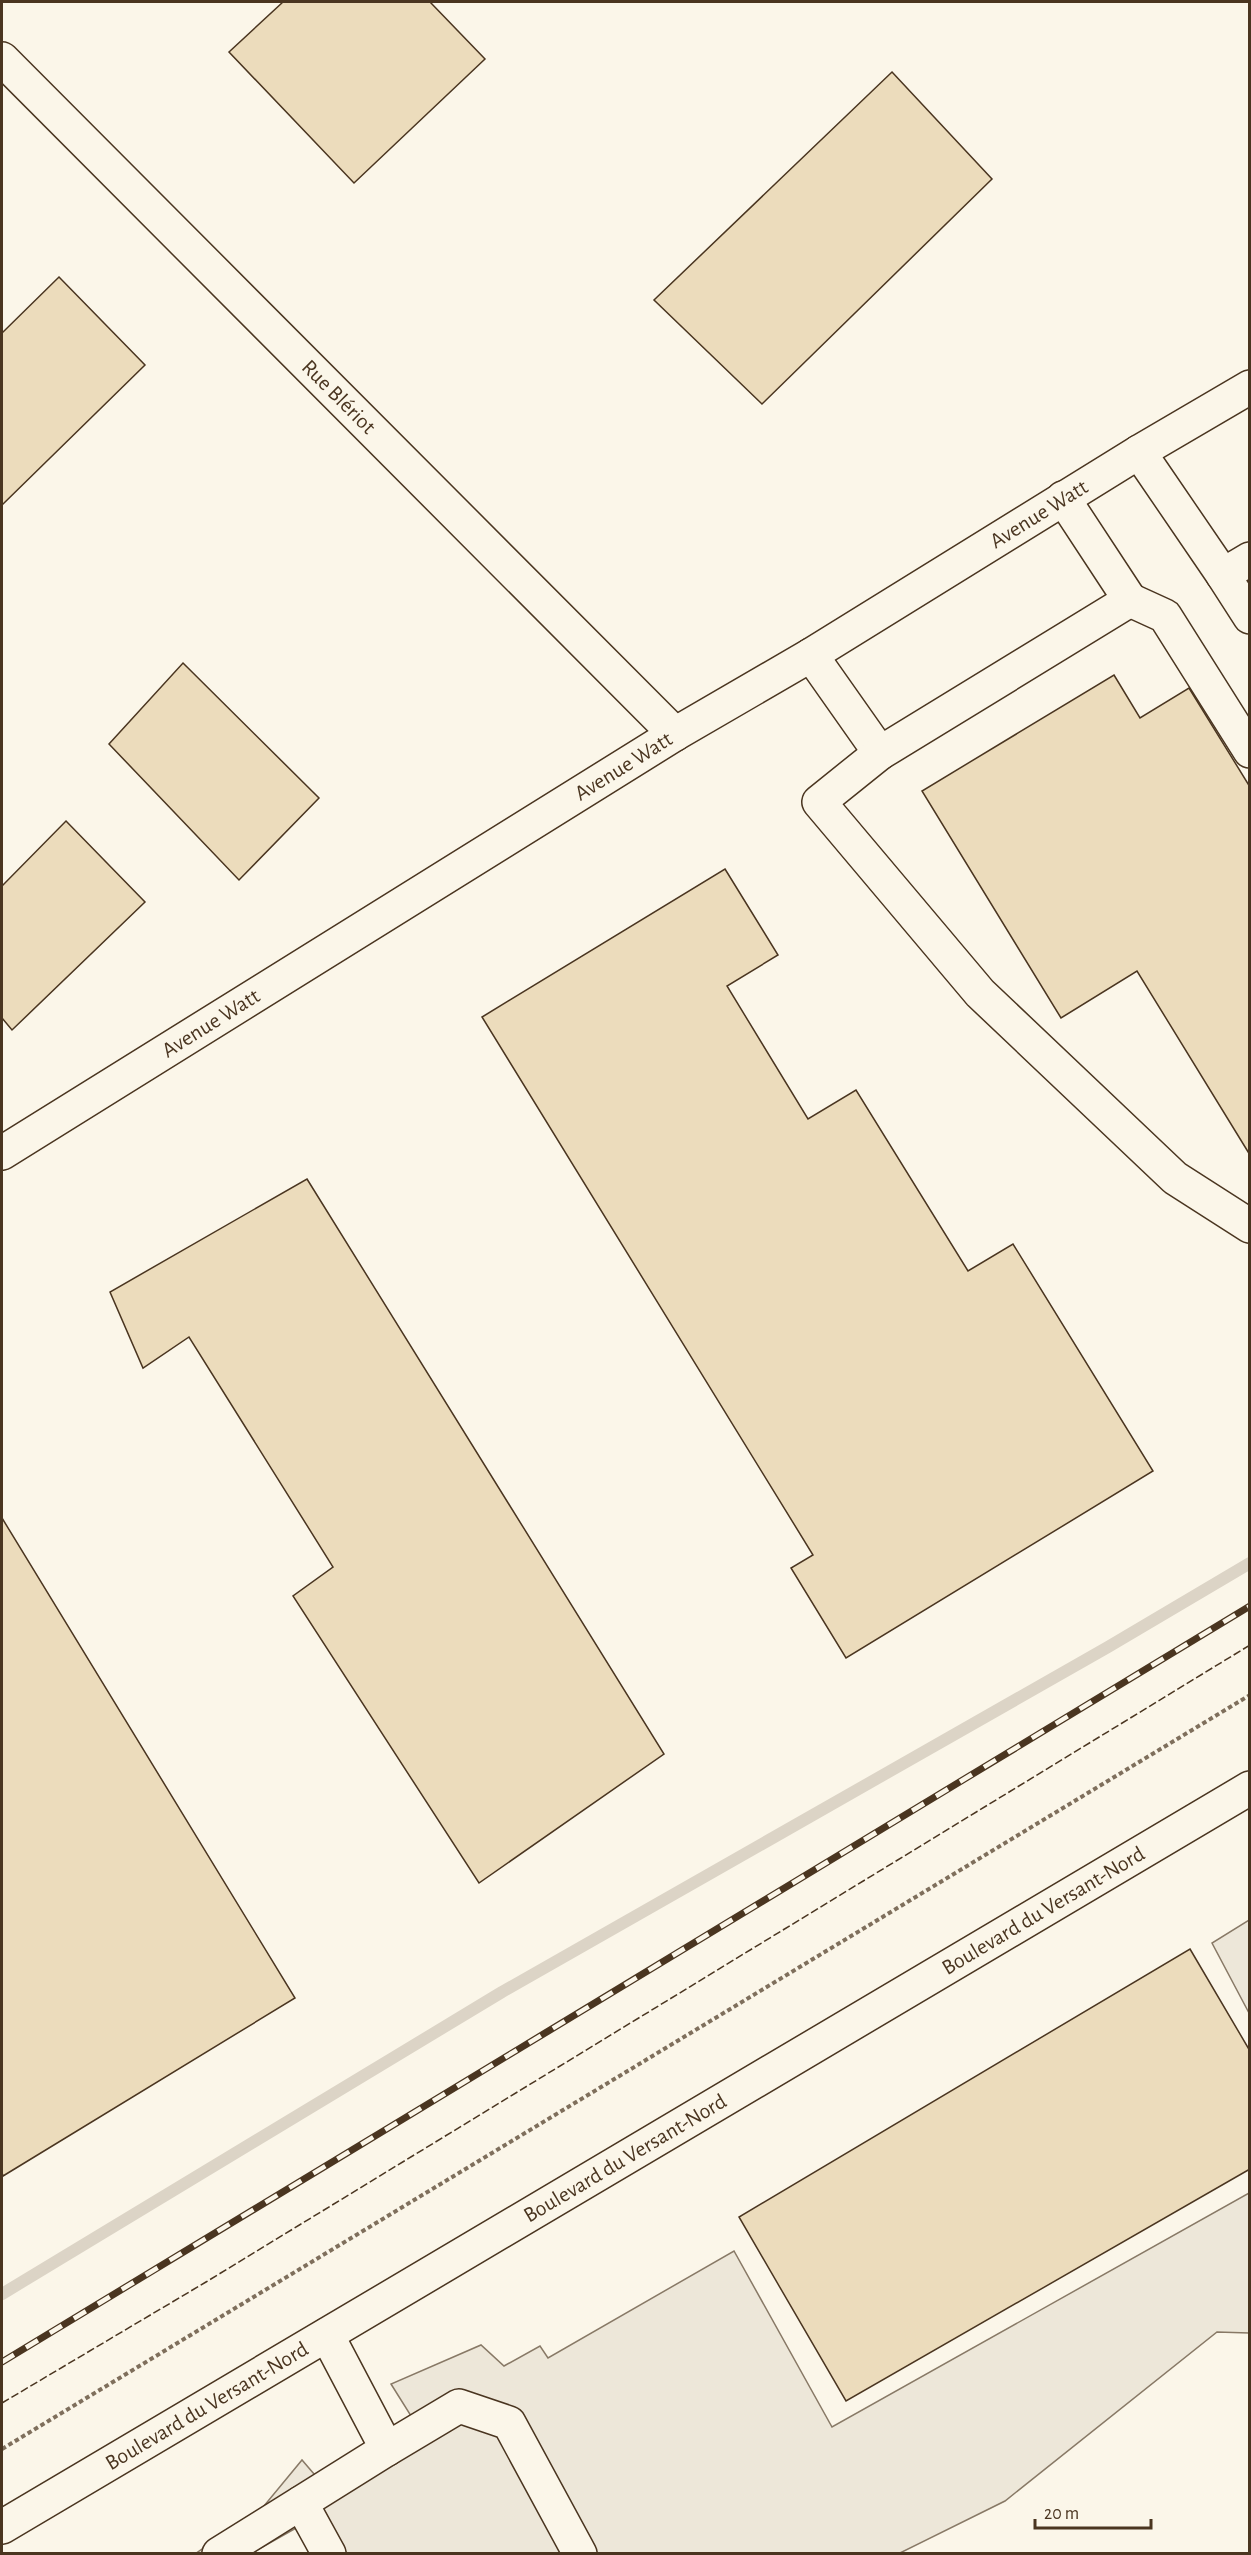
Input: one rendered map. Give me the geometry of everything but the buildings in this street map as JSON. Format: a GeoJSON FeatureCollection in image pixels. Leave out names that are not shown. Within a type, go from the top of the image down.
{"type":"FeatureCollection","features":[{"type":"Feature","properties":{"kind":"street","name":"Rue Blériot"},"geometry":{"type":"LineString","coordinates":[[2,59],[675,734]]}},
{"type":"Feature","properties":{"kind":"street","name":"Avenue Watt"},"geometry":{"type":"LineString","coordinates":[[2,1153],[675,734],[811,655],[1138,452],[1250,387]]}},
{"type":"Feature","properties":{"kind":"street"},"geometry":{"type":"LineString","coordinates":[[1138,452],[1236,567],[1250,617]]}},
{"type":"Feature","properties":{"kind":"street"},"geometry":{"type":"LineString","coordinates":[[1063,498],[1130,600],[1165,616],[1250,751]]}},
{"type":"Feature","properties":{"kind":"street"},"geometry":{"type":"LineString","coordinates":[[1130,600],[880,753],[819,802],[980,993],[1175,1178],[1250,1227]]}},
{"type":"Feature","properties":{"kind":"street"},"geometry":{"type":"LineString","coordinates":[[811,655],[880,753]]}},
{"type":"Feature","properties":{"kind":"street","name":"Boulevard du Versant-Nord"},"geometry":{"type":"LineString","coordinates":[[2,2527],[1250,1788]]}},
{"type":"Feature","properties":{"kind":"street"},"geometry":{"type":"LineString","coordinates":[[327,2335],[387,2449]]}},
{"type":"Feature","properties":{"kind":"street"},"geometry":{"type":"LineString","coordinates":[[219,2553],[459,2406],[509,2423],[580,2553]]}},
{"type":"Feature","properties":{"kind":"street"},"geometry":{"type":"LineString","coordinates":[[301,2503],[329,2553]]}},
{"type":"Feature","properties":{"kind":"path"},"geometry":{"type":"LineString","coordinates":[[2,2449],[1250,1695]]}},
{"type":"Feature","properties":{"kind":"shaded area"},"geometry":{"type":"Polygon","coordinates":[[[1249,1920],[1249,2013],[1212,1943],[1249,1920]]]}},
{"type":"Feature","properties":{"kind":"shaded area"},"geometry":{"type":"Polygon","coordinates":[[[1249,2193],[1249,2333],[1217,2332],[1005,2501],[900,2553],[333,2553],[312,2519],[252,2553],[195,2554],[264,2506],[302,2460],[326,2488],[413,2419],[391,2384],[481,2345],[504,2366],[540,2346],[548,2358],[734,2251],[832,2427],[1249,2193]]]}},
{"type":"Feature","properties":{"kind":"waterway"},"geometry":{"type":"LineString","coordinates":[[2,2294],[502,1992],[1108,1647],[1250,1563]]}},
{"type":"Feature","properties":{"kind":"railway"},"geometry":{"type":"LineString","coordinates":[[2,2362],[1250,1606]]}},
{"type":"Feature","properties":{"kind":"fence"},"geometry":{"type":"LineString","coordinates":[[2,2403],[206,2282],[1250,1645]]}}]}
